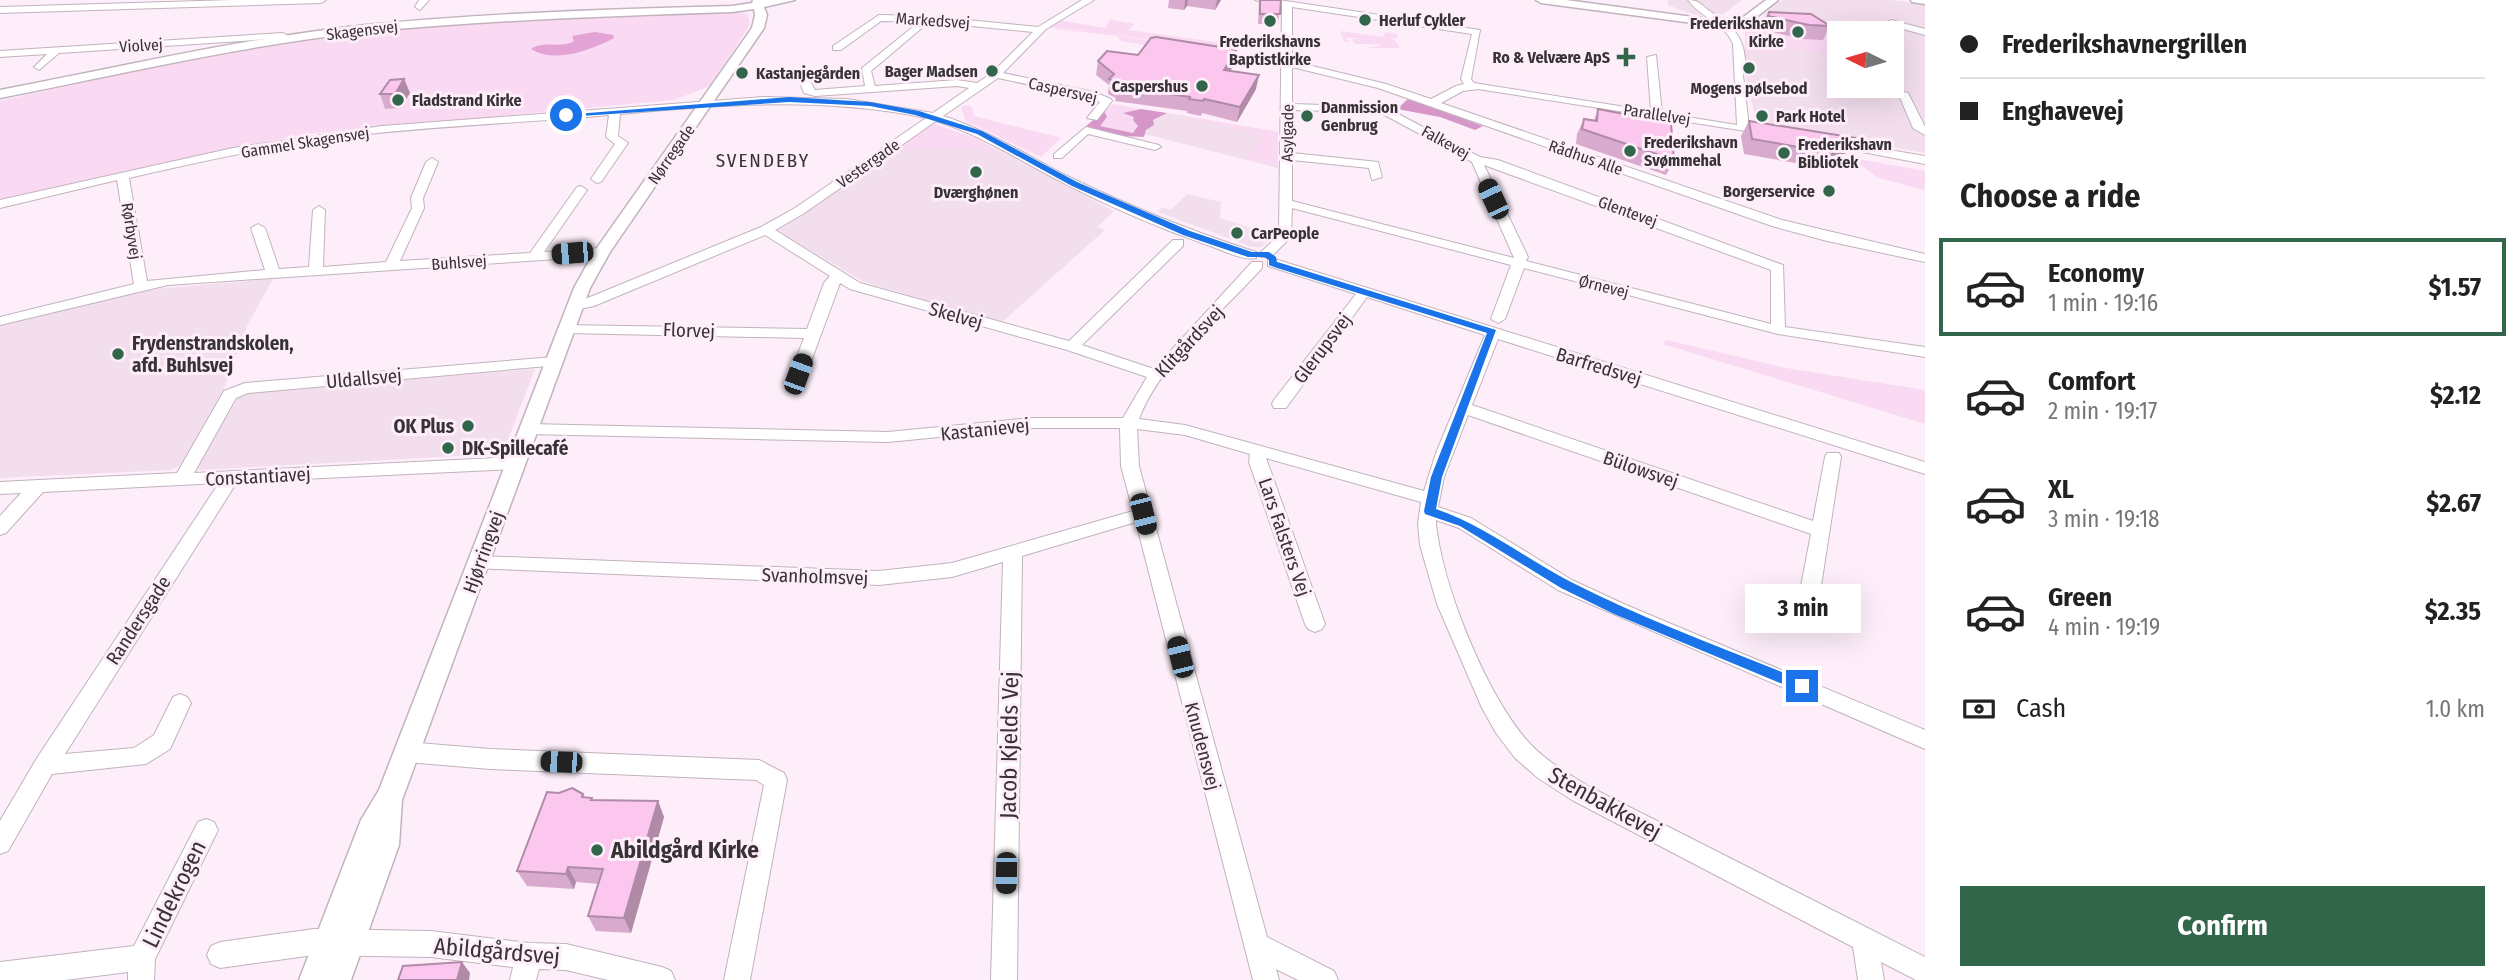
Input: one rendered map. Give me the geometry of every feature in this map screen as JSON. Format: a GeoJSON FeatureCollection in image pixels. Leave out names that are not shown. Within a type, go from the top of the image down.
{"type":"FeatureCollection","features":[{"type":"Feature","properties":{"kind":"main road"},"geometry":{"type":"LineString","coordinates":[[758,4],[771,0]]}},
{"type":"Feature","properties":{"kind":"main road"},"geometry":{"type":"LineString","coordinates":[[758,4],[790,0]]}},
{"type":"Feature","properties":{"kind":"main road"},"geometry":{"type":"LineString","coordinates":[[1541,0],[1678,19],[1751,18],[1759,8],[1773,0]]}},
{"type":"Feature","properties":{"kind":"main road"},"geometry":{"type":"LineString","coordinates":[[1916,0],[1925,1]]}},
{"type":"Feature","properties":{"kind":"main road","name":"Skagensvej"},"geometry":{"type":"LineString","coordinates":[[0,96],[228,50],[364,29],[534,15],[758,4]]}},
{"type":"Feature","properties":{"kind":"main road","name":"Nørregade"},"geometry":{"type":"LineString","coordinates":[[578,297],[603,252],[758,28],[761,20],[758,4]]}},
{"type":"Feature","properties":{"kind":"main road"},"geometry":{"type":"LineString","coordinates":[[1722,18],[1734,14],[1745,4]]}},
{"type":"Feature","properties":{"kind":"main road","name":"Hjørringvej"},"geometry":{"type":"LineString","coordinates":[[315,980],[339,942],[385,845],[390,797],[578,297]]}},
{"type":"Feature","properties":{"kind":"main road","name":"Hjørringvej"},"geometry":{"type":"LineString","coordinates":[[335,980],[339,942]]}},
{"type":"Feature","properties":{"kind":"street"},"geometry":{"type":"LineString","coordinates":[[0,4],[5,0]]}},
{"type":"Feature","properties":{"kind":"street"},"geometry":{"type":"LineString","coordinates":[[0,10],[321,0]]}},
{"type":"Feature","properties":{"kind":"street","name":"Vestergade"},"geometry":{"type":"LineString","coordinates":[[578,297],[589,303],[624,290],[766,230],[799,211],[996,75],[1040,30],[1089,0]]}},
{"type":"Feature","properties":{"kind":"street"},"geometry":{"type":"LineString","coordinates":[[1260,0],[1478,32],[1466,79],[1471,86],[1460,88],[1433,103]]}},
{"type":"Feature","properties":{"kind":"street"},"geometry":{"type":"LineString","coordinates":[[1693,0],[1698,8],[1722,18],[1741,31],[1742,36],[1736,38],[1741,70],[1738,75],[1743,128]]}},
{"type":"Feature","properties":{"kind":"street","name":"Asylgade"},"geometry":{"type":"LineString","coordinates":[[1262,259],[1284,237],[1289,63],[1287,4]]}},
{"type":"Feature","properties":{"kind":"street"},"geometry":{"type":"LineString","coordinates":[[1388,7],[1389,19]]}},
{"type":"Feature","properties":{"kind":"street","name":"Markedsvej"},"geometry":{"type":"LineString","coordinates":[[837,48],[880,18],[1040,30]]}},
{"type":"Feature","properties":{"kind":"street"},"geometry":{"type":"LineString","coordinates":[[871,89],[866,70],[924,22]]}},
{"type":"Feature","properties":{"kind":"street"},"geometry":{"type":"LineString","coordinates":[[1904,26],[1925,32]]}},
{"type":"Feature","properties":{"kind":"street","name":"Violvej"},"geometry":{"type":"LineString","coordinates":[[0,54],[283,36]]}},
{"type":"Feature","properties":{"kind":"street"},"geometry":{"type":"LineString","coordinates":[[39,67],[57,50]]}},
{"type":"Feature","properties":{"kind":"street"},"geometry":{"type":"LineString","coordinates":[[1652,57],[1657,114]]}},
{"type":"Feature","properties":{"kind":"street","name":"Rådhus Alle"},"geometry":{"type":"LineString","coordinates":[[1289,63],[1357,79],[1433,103],[1777,223],[1925,258]]}},
{"type":"Feature","properties":{"kind":"street","name":"Caspersvej"},"geometry":{"type":"LineString","coordinates":[[996,75],[1107,101],[1093,118]]}},
{"type":"Feature","properties":{"kind":"street"},"geometry":{"type":"LineString","coordinates":[[804,80],[812,93],[854,97],[871,89],[957,83],[979,87]]}},
{"type":"Feature","properties":{"kind":"street","name":"Parallelvej"},"geometry":{"type":"LineString","coordinates":[[1471,86],[1780,135]]}},
{"type":"Feature","properties":{"kind":"street"},"geometry":{"type":"LineString","coordinates":[[1904,95],[1919,128],[1925,132]]}},
{"type":"Feature","properties":{"kind":"street","name":"Barfredsvej"},"geometry":{"type":"LineString","coordinates":[[705,104],[854,97],[935,117],[979,133],[1074,184],[1140,214],[1262,259],[1363,292],[1495,326],[1925,468]]}},
{"type":"Feature","properties":{"kind":"street","name":"Gammel Skagensvej"},"geometry":{"type":"LineString","coordinates":[[0,204],[270,145],[332,135],[705,104]]}},
{"type":"Feature","properties":{"kind":"street","name":"Falkevej"},"geometry":{"type":"LineString","coordinates":[[1287,107],[1381,109],[1478,160],[1521,257],[1519,265]]}},
{"type":"Feature","properties":{"kind":"street"},"geometry":{"type":"LineString","coordinates":[[597,179],[622,143],[612,137],[615,111]]}},
{"type":"Feature","properties":{"kind":"street"},"geometry":{"type":"LineString","coordinates":[[1058,156],[1086,130],[1155,147]]}},
{"type":"Feature","properties":{"kind":"street"},"geometry":{"type":"LineString","coordinates":[[1818,141],[1925,160]]}},
{"type":"Feature","properties":{"kind":"street"},"geometry":{"type":"LineString","coordinates":[[1286,156],[1374,165]]}},
{"type":"Feature","properties":{"kind":"street","name":"Glentevej"},"geometry":{"type":"LineString","coordinates":[[1478,160],[1494,163],[1777,268],[1778,330]]}},
{"type":"Feature","properties":{"kind":"street"},"geometry":{"type":"LineString","coordinates":[[391,267],[418,208],[417,198],[432,162]]}},
{"type":"Feature","properties":{"kind":"street","name":"Rørbyvej"},"geometry":{"type":"LineString","coordinates":[[123,177],[141,286]]}},
{"type":"Feature","properties":{"kind":"street"},"geometry":{"type":"LineString","coordinates":[[534,257],[581,190]]}},
{"type":"Feature","properties":{"kind":"street","name":"Ørnevej"},"geometry":{"type":"LineString","coordinates":[[1287,203],[1778,330],[1925,352]]}},
{"type":"Feature","properties":{"kind":"street"},"geometry":{"type":"LineString","coordinates":[[316,273],[319,210]]}},
{"type":"Feature","properties":{"kind":"street"},"geometry":{"type":"LineString","coordinates":[[258,228],[274,276]]}},
{"type":"Feature","properties":{"kind":"street","name":"Skelvej"},"geometry":{"type":"LineString","coordinates":[[766,230],[855,286],[1072,346],[1157,375]]}},
{"type":"Feature","properties":{"kind":"street"},"geometry":{"type":"LineString","coordinates":[[1072,346],[1178,243]]}},
{"type":"Feature","properties":{"kind":"street","name":"Buhlsvej"},"geometry":{"type":"LineString","coordinates":[[0,321],[169,281],[603,252]]}},
{"type":"Feature","properties":{"kind":"street","name":"Klitgårdsvej"},"geometry":{"type":"LineString","coordinates":[[1129,423],[1137,402],[1157,375],[1262,259]]}},
{"type":"Feature","properties":{"kind":"street"},"geometry":{"type":"LineString","coordinates":[[1495,326],[1519,265]]}},
{"type":"Feature","properties":{"kind":"street"},"geometry":{"type":"LineString","coordinates":[[798,374],[831,284],[838,277]]}},
{"type":"Feature","properties":{"kind":"street","name":"Glerupsvej"},"geometry":{"type":"LineString","coordinates":[[1279,404],[1363,292]]}},
{"type":"Feature","properties":{"kind":"street","name":"Stenbakkevej"},"geometry":{"type":"LineString","coordinates":[[1495,326],[1437,477],[1426,522],[1427,536],[1443,593],[1488,699],[1514,742],[1529,759],[1580,793],[1925,971]]}},
{"type":"Feature","properties":{"kind":"street","name":"Florvej"},"geometry":{"type":"LineString","coordinates":[[566,328],[813,334]]}},
{"type":"Feature","properties":{"kind":"street","name":"Uldallsvej"},"geometry":{"type":"LineString","coordinates":[[182,479],[230,395],[245,388],[554,362]]}},
{"type":"Feature","properties":{"kind":"street","name":"Bülowsvej"},"geometry":{"type":"LineString","coordinates":[[1463,408],[1819,530]]}},
{"type":"Feature","properties":{"kind":"street","name":"Kastanievej"},"geometry":{"type":"LineString","coordinates":[[529,429],[888,437],[1043,422],[1129,423],[1185,430],[1258,450],[1431,505],[1566,585],[1925,740]]}},
{"type":"Feature","properties":{"kind":"street","name":"Knudensvej"},"geometry":{"type":"LineString","coordinates":[[1129,423],[1130,466],[1266,980]]}},
{"type":"Feature","properties":{"kind":"street","name":"Lars Falsters Vej"},"geometry":{"type":"LineString","coordinates":[[1258,450],[1258,462],[1315,624]]}},
{"type":"Feature","properties":{"kind":"street"},"geometry":{"type":"LineString","coordinates":[[1811,586],[1833,457]]}},
{"type":"Feature","properties":{"kind":"street","name":"Constantiavej"},"geometry":{"type":"LineString","coordinates":[[0,488],[516,463]]}},
{"type":"Feature","properties":{"kind":"street","name":"Randersgade"},"geometry":{"type":"LineString","coordinates":[[0,843],[45,765],[232,477]]}},
{"type":"Feature","properties":{"kind":"street"},"geometry":{"type":"LineString","coordinates":[[0,528],[38,486]]}},
{"type":"Feature","properties":{"kind":"street","name":"Svanholmsvej"},"geometry":{"type":"LineString","coordinates":[[479,563],[879,578],[952,570],[1143,514]]}},
{"type":"Feature","properties":{"kind":"street","name":"Jacob Kjelds Vej"},"geometry":{"type":"LineString","coordinates":[[1004,980],[1013,552]]}},
{"type":"Feature","properties":{"kind":"street"},"geometry":{"type":"LineString","coordinates":[[45,765],[138,757],[162,742],[180,703]]}},
{"type":"Feature","properties":{"kind":"street"},"geometry":{"type":"LineString","coordinates":[[407,752],[490,760],[759,770],[776,780],[737,980]]}},
{"type":"Feature","properties":{"kind":"street","name":"Lindekrogen"},"geometry":{"type":"LineString","coordinates":[[0,975],[142,969],[206,830]]}},
{"type":"Feature","properties":{"kind":"street"},"geometry":{"type":"LineString","coordinates":[[1864,940],[1871,980]]}},
{"type":"Feature","properties":{"kind":"street"},"geometry":{"type":"LineString","coordinates":[[220,955],[339,942]]}},
{"type":"Feature","properties":{"kind":"street","name":"Abildgårdsvej"},"geometry":{"type":"LineString","coordinates":[[339,942],[431,944],[526,968],[566,957],[662,980]]}},
{"type":"Feature","properties":{"kind":"street"},"geometry":{"type":"LineString","coordinates":[[1256,945],[1325,980]]}},
{"type":"Feature","properties":{"kind":"shaded area"},"geometry":{"type":"Polygon","coordinates":[[[1668,0],[1742,0],[1723,14],[1697,16],[1668,5],[1668,0]]]}},
{"type":"Feature","properties":{"kind":"shaded area"},"geometry":{"type":"Polygon","coordinates":[[[1783,0],[1889,0],[1925,4],[1925,153],[1757,124],[1745,74],[1743,50],[1745,28],[1759,21],[1773,5],[1783,0]]]}},
{"type":"Feature","properties":{"kind":"shaded area"},"geometry":{"type":"Polygon","coordinates":[[[739,12],[748,14],[750,25],[710,86],[674,100],[305,134],[0,200],[0,101],[204,58],[359,34],[493,22],[739,12]]]}},
{"type":"Feature","properties":{"kind":"shaded area"},"geometry":{"type":"Polygon","coordinates":[[[1781,18],[1827,29],[1827,56],[1787,48],[1779,53],[1746,51],[1745,28],[1761,29],[1781,18]]]}},
{"type":"Feature","properties":{"kind":"shaded area"},"geometry":{"type":"Polygon","coordinates":[[[1107,19],[1135,24],[1128,30],[1238,45],[1233,52],[1095,32],[1281,64],[1121,41],[1117,36],[1047,28],[1091,31],[1049,27],[1059,20],[1105,28],[1110,21],[1107,19]]]}},
{"type":"Feature","properties":{"kind":"shaded area"},"geometry":{"type":"Polygon","coordinates":[[[1340,31],[1383,37],[1385,32],[1398,34],[1397,38],[1389,39],[1395,40],[1400,48],[1366,48],[1380,46],[1355,44],[1352,40],[1357,38],[1345,38],[1351,42],[1344,41],[1340,31]]]}},
{"type":"Feature","properties":{"kind":"shaded area"},"geometry":{"type":"Polygon","coordinates":[[[595,32],[613,35],[614,38],[573,54],[551,55],[531,49],[542,45],[569,43],[574,41],[572,36],[595,32]]]}},
{"type":"Feature","properties":{"kind":"shaded area"},"geometry":{"type":"Polygon","coordinates":[[[1408,99],[1483,126],[1475,130],[1440,117],[1397,109],[1408,99]]]}},
{"type":"Feature","properties":{"kind":"shaded area"},"geometry":{"type":"Polygon","coordinates":[[[1113,104],[1141,109],[1123,113],[1134,116],[1138,126],[1133,133],[1099,126],[1107,117],[1104,111],[1113,104]]]}},
{"type":"Feature","properties":{"kind":"shaded area"},"geometry":{"type":"Polygon","coordinates":[[[965,105],[972,107],[974,116],[1061,138],[1041,157],[966,121],[961,108],[965,105]]]}},
{"type":"Feature","properties":{"kind":"shaded area"},"geometry":{"type":"Polygon","coordinates":[[[1141,109],[1167,113],[1153,120],[1154,125],[1146,130],[1144,137],[1122,136],[1086,126],[1104,111],[1107,117],[1100,126],[1133,133],[1138,126],[1133,120],[1134,117],[1123,113],[1141,109]]]}},
{"type":"Feature","properties":{"kind":"shaded area"},"geometry":{"type":"Polygon","coordinates":[[[1167,113],[1278,132],[1278,168],[1145,134],[1153,120],[1167,113]]]}},
{"type":"Feature","properties":{"kind":"shaded area"},"geometry":{"type":"Polygon","coordinates":[[[1175,114],[1278,132],[1278,166],[1246,158],[1264,136],[1175,114]]]}},
{"type":"Feature","properties":{"kind":"shaded area"},"geometry":{"type":"Polygon","coordinates":[[[932,123],[977,139],[1003,154],[988,154],[988,150],[914,147],[913,150],[899,147],[932,123]]]}},
{"type":"Feature","properties":{"kind":"shaded area"},"geometry":{"type":"Polygon","coordinates":[[[928,125],[977,139],[1114,211],[1097,227],[1105,230],[1001,323],[862,281],[776,230],[928,125]]]}},
{"type":"Feature","properties":{"kind":"shaded area"},"geometry":{"type":"Polygon","coordinates":[[[1852,158],[1925,171],[1925,190],[1878,178],[1852,158]]]}},
{"type":"Feature","properties":{"kind":"shaded area"},"geometry":{"type":"Polygon","coordinates":[[[1187,194],[1221,202],[1220,218],[1274,235],[1261,247],[1252,247],[1158,212],[1162,207],[1171,210],[1187,194]]]}},
{"type":"Feature","properties":{"kind":"shaded area","name":"Frydenstrandskolen, afd. Buhlsvej"},"geometry":{"type":"Polygon","coordinates":[[[273,279],[247,326],[222,394],[180,466],[170,470],[0,478],[0,326],[153,289],[273,279]]]}},
{"type":"Feature","properties":{"kind":"shaded area"},"geometry":{"type":"Polygon","coordinates":[[[1666,340],[1786,368],[1925,390],[1925,424],[1663,344],[1666,340]]]}},
{"type":"Feature","properties":{"kind":"shaded area"},"geometry":{"type":"Polygon","coordinates":[[[535,369],[504,450],[496,454],[200,470],[197,468],[239,396],[247,392],[535,369]]]}},
{"type":"Feature","properties":{"kind":"building"},"geometry":{"type":"Polygon","coordinates":[[[1260,0],[1281,0],[1280,14],[1260,14],[1260,0]]]}},
{"type":"Feature","properties":{"kind":"building"},"geometry":{"type":"Polygon","coordinates":[[[1769,12],[1811,14],[1827,26],[1809,25],[1768,16],[1769,12]]]}},
{"type":"Feature","properties":{"kind":"building"},"geometry":{"type":"Polygon","coordinates":[[[1151,38],[1233,49],[1236,51],[1224,70],[1259,75],[1240,107],[1117,86],[1118,84],[1109,79],[1114,74],[1098,61],[1107,51],[1138,55],[1151,38]]]}},
{"type":"Feature","properties":{"kind":"building"},"geometry":{"type":"Polygon","coordinates":[[[404,79],[395,94],[380,94],[390,80],[404,79]]]}},
{"type":"Feature","properties":{"kind":"building"},"geometry":{"type":"Polygon","coordinates":[[[1598,109],[1671,123],[1674,160],[1582,129],[1584,119],[1597,121],[1598,109]]]}},
{"type":"Feature","properties":{"kind":"building"},"geometry":{"type":"Polygon","coordinates":[[[1749,121],[1856,138],[1833,142],[1833,153],[1752,139],[1749,121]]]}},
{"type":"Feature","properties":{"kind":"building","name":"Abildgård Kirke"},"geometry":{"type":"Polygon","coordinates":[[[572,788],[583,794],[582,797],[592,798],[591,800],[658,801],[624,918],[588,916],[603,869],[568,867],[566,874],[517,871],[547,792],[559,793],[572,788]]]}},
{"type":"Feature","properties":{"kind":"building"},"geometry":{"type":"Polygon","coordinates":[[[462,962],[457,980],[398,980],[403,966],[462,962]]]}},
{"type":"Feature","properties":{"kind":"place","name":"Herluf Cykler"},"geometry":{"type":"Point","coordinates":[1365,20]}},
{"type":"Feature","properties":{"kind":"place","name":"Frederikshavns Baptistkirke"},"geometry":{"type":"Point","coordinates":[1270,21]}},
{"type":"Feature","properties":{"kind":"place","name":"Frederikshavn Kirke"},"geometry":{"type":"Point","coordinates":[1798,32]}},
{"type":"Feature","properties":{"kind":"place","name":"Ro & Velvære ApS"},"geometry":{"type":"Point","coordinates":[1626,57]}},
{"type":"Feature","properties":{"kind":"place","name":"Mogens pølsebod"},"geometry":{"type":"Point","coordinates":[1749,68]}},
{"type":"Feature","properties":{"kind":"place","name":"Bager Madsen"},"geometry":{"type":"Point","coordinates":[992,71]}},
{"type":"Feature","properties":{"kind":"place","name":"Kastanjegården"},"geometry":{"type":"Point","coordinates":[742,73]}},
{"type":"Feature","properties":{"kind":"place","name":"Caspershus"},"geometry":{"type":"Point","coordinates":[1202,86]}},
{"type":"Feature","properties":{"kind":"place","name":"Fladstrand Kirke"},"geometry":{"type":"Point","coordinates":[398,100]}},
{"type":"Feature","properties":{"kind":"place","name":"Danmission Genbrug"},"geometry":{"type":"Point","coordinates":[1307,116]}},
{"type":"Feature","properties":{"kind":"place","name":"Park Hotel"},"geometry":{"type":"Point","coordinates":[1762,116]}},
{"type":"Feature","properties":{"kind":"place","name":"Frederikshavn Svømmehal"},"geometry":{"type":"Point","coordinates":[1630,151]}},
{"type":"Feature","properties":{"kind":"place","name":"Frederikshavn Bibliotek"},"geometry":{"type":"Point","coordinates":[1784,153]}},
{"type":"Feature","properties":{"kind":"place","name":"Dværghønen"},"geometry":{"type":"Point","coordinates":[976,172]}},
{"type":"Feature","properties":{"kind":"place","name":"Borgerservice"},"geometry":{"type":"Point","coordinates":[1829,191]}},
{"type":"Feature","properties":{"kind":"place","name":"CarPeople"},"geometry":{"type":"Point","coordinates":[1237,233]}},
{"type":"Feature","properties":{"kind":"place","name":"Frydenstrandskolen, afd. Buhlsvej"},"geometry":{"type":"Point","coordinates":[118,354]}},
{"type":"Feature","properties":{"kind":"place","name":"OK Plus"},"geometry":{"type":"Point","coordinates":[468,426]}},
{"type":"Feature","properties":{"kind":"place","name":"DK-Spillecafé"},"geometry":{"type":"Point","coordinates":[448,448]}},
{"type":"Feature","properties":{"kind":"place","name":"Abildgård Kirke"},"geometry":{"type":"Point","coordinates":[597,850]}},
{"type":"Feature","properties":{"kind":"district","name":"SVENDEBY"},"geometry":{"type":"Point","coordinates":[763,160]}},
{"type":"Feature","properties":{"kind":"route"},"geometry":{"type":"LineString","coordinates":[[566,115],[789,99],[870,104],[935,117],[979,133],[1074,184],[1186,233],[1251,255],[1266,254],[1272,257],[1273,263],[1280,266],[1493,332],[1437,477],[1429,511],[1465,523],[1566,585],[1619,610],[1802,686]]}}]}
